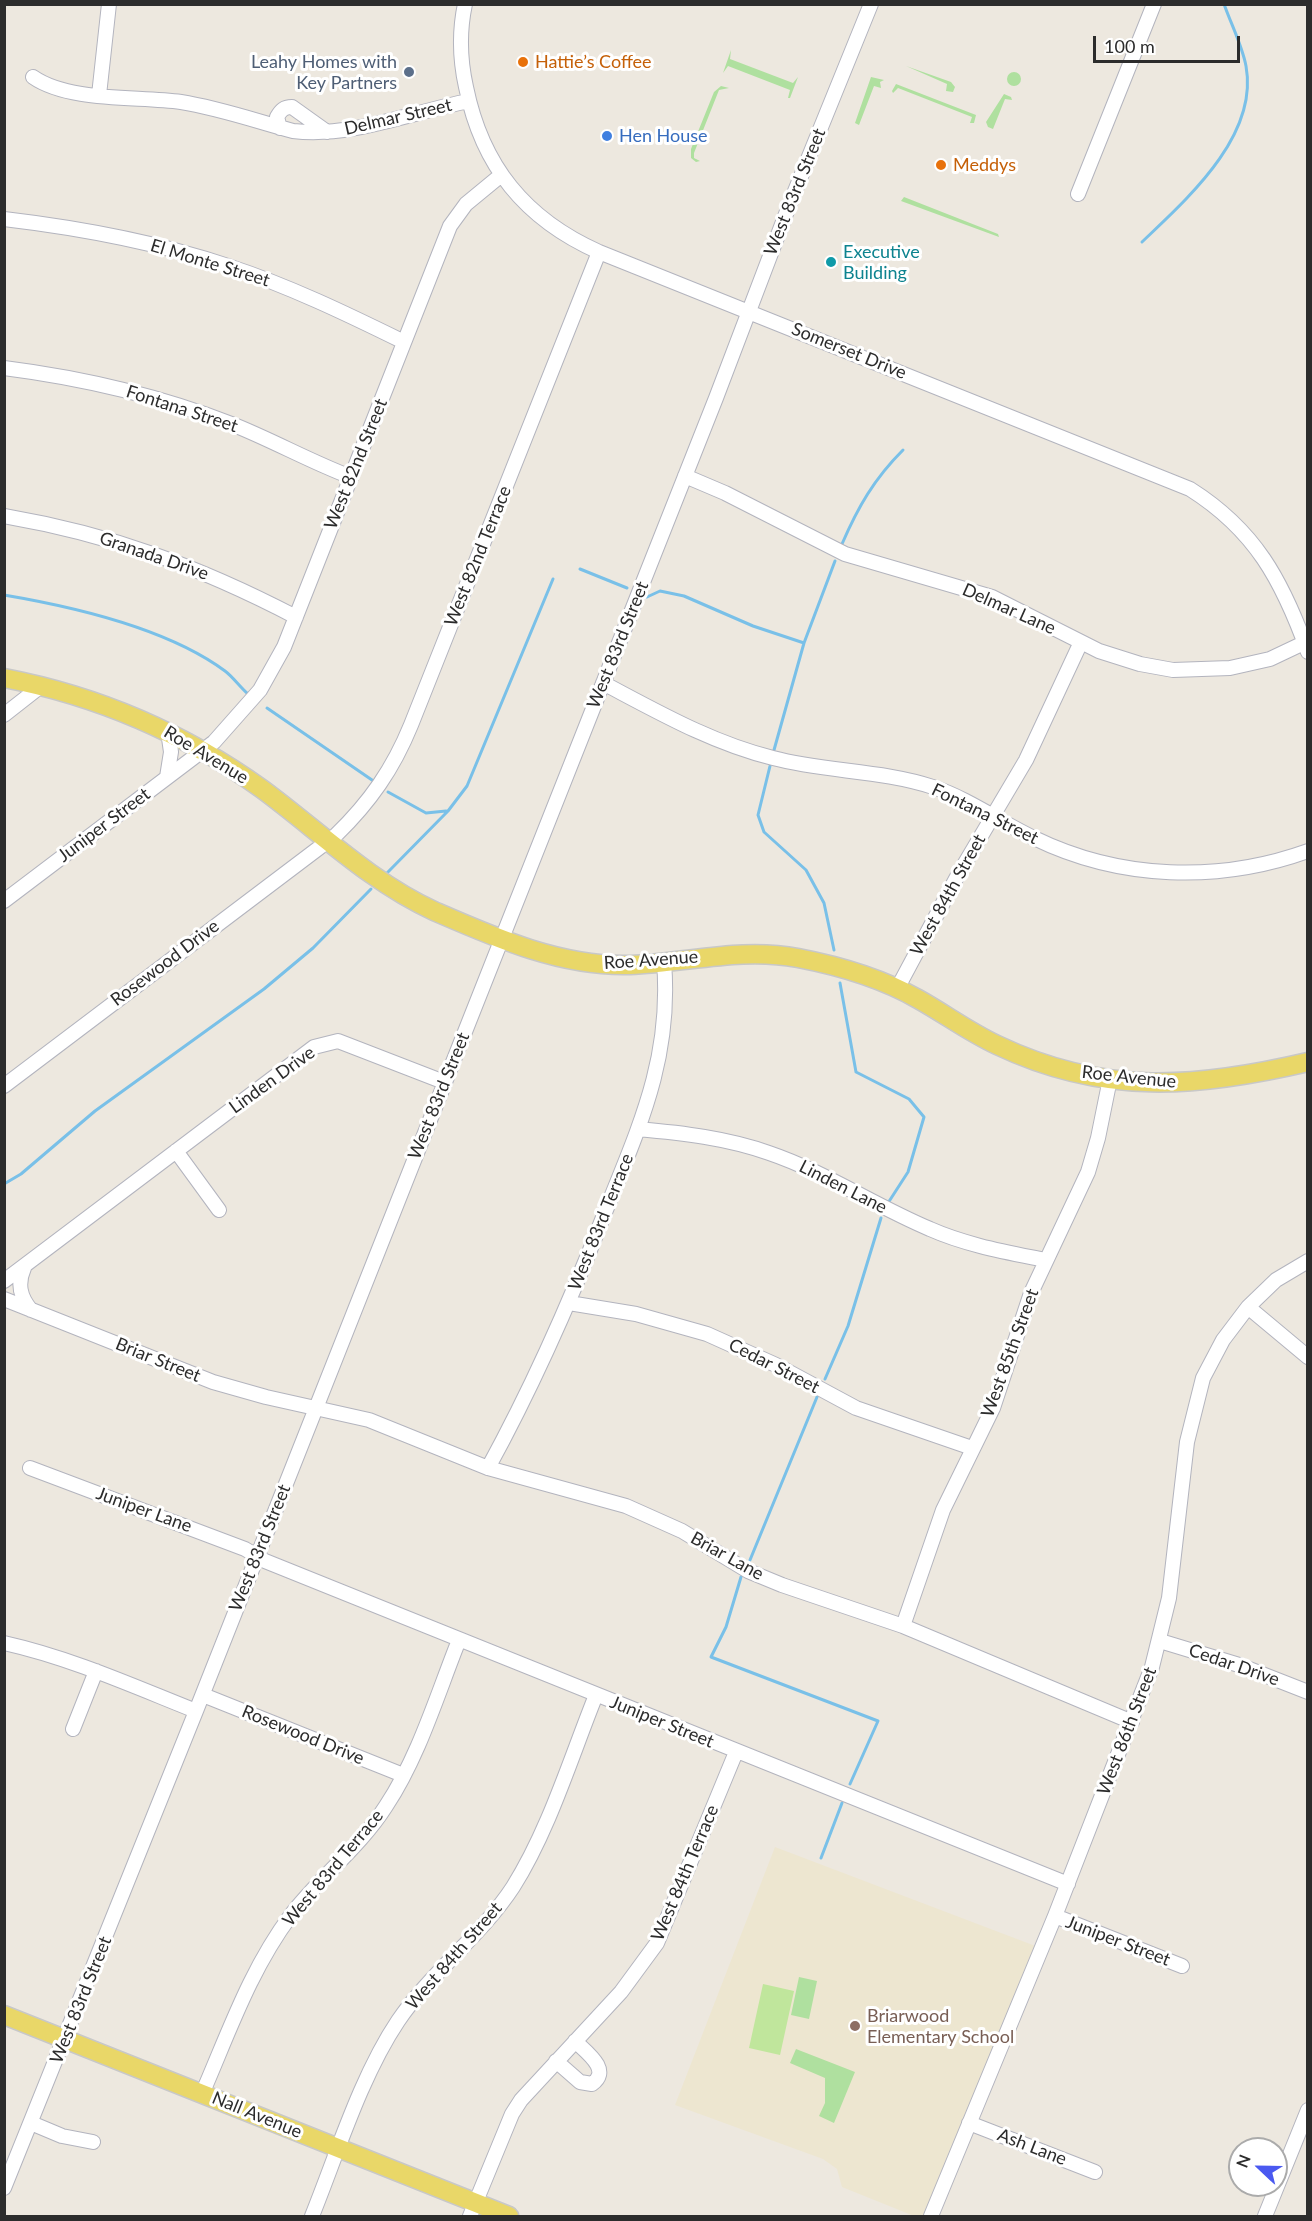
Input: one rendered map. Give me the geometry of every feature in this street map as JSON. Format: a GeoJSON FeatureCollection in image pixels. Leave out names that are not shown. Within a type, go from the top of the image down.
{"type":"FeatureCollection","features":[{"type":"Feature","properties":{"kind":"main road","name":"Roe Avenue"},"geometry":{"type":"LineString","coordinates":[[4,678],[98,702],[168,731],[204,750],[264,791],[326,842],[395,891],[433,910],[565,960],[633,965],[738,953],[780,955],[836,966],[897,989],[1008,1050],[1053,1066],[1110,1079],[1184,1083],[1225,1080],[1308,1062]]}},
{"type":"Feature","properties":{"kind":"main road","name":"Nall Avenue"},"geometry":{"type":"LineString","coordinates":[[4,2015],[340,2148],[473,2210],[509,2217]]}},
{"type":"Feature","properties":{"kind":"street"},"geometry":{"type":"LineString","coordinates":[[99,94],[109,4]]}},
{"type":"Feature","properties":{"kind":"street","name":"Somerset Drive"},"geometry":{"type":"LineString","coordinates":[[465,4],[461,52],[469,101],[488,157],[500,176],[549,224],[568,237],[599,252],[1164,476],[1190,489],[1229,517],[1262,554],[1288,602],[1306,645]]}},
{"type":"Feature","properties":{"kind":"street","name":"West 83rd Street"},"geometry":{"type":"LineString","coordinates":[[4,2188],[203,1695],[871,4]]}},
{"type":"Feature","properties":{"kind":"street"},"geometry":{"type":"LineString","coordinates":[[1078,194],[1154,4]]}},
{"type":"Feature","properties":{"kind":"street","name":"Delmar Street"},"geometry":{"type":"LineString","coordinates":[[33,77],[55,89],[182,102],[280,128],[312,133],[327,132],[469,101]]}},
{"type":"Feature","properties":{"kind":"street","name":"Delmar Street"},"geometry":{"type":"LineString","coordinates":[[280,128],[277,117],[285,107],[292,108],[327,132]]}},
{"type":"Feature","properties":{"kind":"street","name":"West 82nd Street"},"geometry":{"type":"LineString","coordinates":[[204,750],[246,709],[277,661],[454,219],[475,196],[500,176]]}},
{"type":"Feature","properties":{"kind":"street","name":"El Monte Street"},"geometry":{"type":"LineString","coordinates":[[4,219],[120,238],[227,265],[291,290],[404,342]]}},
{"type":"Feature","properties":{"kind":"street","name":"West 82nd Terrace"},"geometry":{"type":"LineString","coordinates":[[326,842],[370,800],[399,754],[599,252]]}},
{"type":"Feature","properties":{"kind":"street","name":"Fontana Street"},"geometry":{"type":"LineString","coordinates":[[4,368],[98,383],[186,408],[282,445],[351,477]]}},
{"type":"Feature","properties":{"kind":"street","name":"Delmar Lane"},"geometry":{"type":"LineString","coordinates":[[685,476],[725,493],[839,551],[874,564],[992,597],[1117,658],[1140,664],[1201,671],[1230,668],[1270,659],[1306,645]]}},
{"type":"Feature","properties":{"kind":"street","name":"Granada Drive"},"geometry":{"type":"LineString","coordinates":[[4,516],[122,542],[216,578],[296,617]]}},
{"type":"Feature","properties":{"kind":"street","name":"West 84th Street"},"geometry":{"type":"LineString","coordinates":[[897,989],[1044,724],[1081,642]]}},
{"type":"Feature","properties":{"kind":"street","name":"Fontana Street"},"geometry":{"type":"LineString","coordinates":[[603,683],[673,720],[746,750],[797,763],[915,782],[948,793],[1033,838],[1072,854],[1138,870],[1189,873],[1227,871],[1265,864],[1308,851]]}},
{"type":"Feature","properties":{"kind":"street"},"geometry":{"type":"LineString","coordinates":[[4,715],[41,686]]}},
{"type":"Feature","properties":{"kind":"street"},"geometry":{"type":"LineString","coordinates":[[167,777],[171,752],[168,731]]}},
{"type":"Feature","properties":{"kind":"street","name":"Juniper Street"},"geometry":{"type":"LineString","coordinates":[[4,900],[204,750]]}},
{"type":"Feature","properties":{"kind":"street","name":"Rosewood Drive"},"geometry":{"type":"LineString","coordinates":[[4,1086],[326,842]]}},
{"type":"Feature","properties":{"kind":"street","name":"West 83rd Terrace"},"geometry":{"type":"LineString","coordinates":[[488,1468],[527,1395],[569,1303],[638,1128],[656,1076],[663,1045],[666,992],[664,962]]}},
{"type":"Feature","properties":{"kind":"street","name":"Linden Drive"},"geometry":{"type":"LineString","coordinates":[[4,1281],[302,1055],[326,1042],[338,1041],[359,1048],[444,1082]]}},
{"type":"Feature","properties":{"kind":"street","name":"West 85th Street"},"geometry":{"type":"LineString","coordinates":[[903,1626],[936,1527],[993,1408],[1020,1322],[1045,1260],[1072,1209],[1088,1172],[1098,1138],[1110,1079]]}},
{"type":"Feature","properties":{"kind":"street","name":"Linden Lane"},"geometry":{"type":"LineString","coordinates":[[638,1128],[699,1136],[767,1152],[825,1176],[932,1230],[964,1241],[1045,1260]]}},
{"type":"Feature","properties":{"kind":"street"},"geometry":{"type":"LineString","coordinates":[[176,1151],[219,1210]]}},
{"type":"Feature","properties":{"kind":"street","name":"West 86th Street"},"geometry":{"type":"LineString","coordinates":[[931,2217],[1055,1917],[1132,1722],[1160,1641],[1169,1598],[1187,1442],[1203,1378],[1223,1340],[1248,1307],[1276,1280],[1308,1261]]}},
{"type":"Feature","properties":{"kind":"street"},"geometry":{"type":"LineString","coordinates":[[24,1268],[20,1290],[31,1310]]}},
{"type":"Feature","properties":{"kind":"street","name":"Briar Street"},"geometry":{"type":"LineString","coordinates":[[4,1299],[213,1382],[316,1408]]}},
{"type":"Feature","properties":{"kind":"street","name":"Cedar Street"},"geometry":{"type":"LineString","coordinates":[[569,1303],[636,1314],[707,1334],[776,1365],[856,1408],[972,1448]]}},
{"type":"Feature","properties":{"kind":"street"},"geometry":{"type":"LineString","coordinates":[[1248,1307],[1308,1357]]}},
{"type":"Feature","properties":{"kind":"street","name":"Briar Lane"},"geometry":{"type":"LineString","coordinates":[[316,1408],[369,1420],[488,1468],[626,1506],[682,1531],[748,1571],[782,1585],[903,1626],[1132,1722]]}},
{"type":"Feature","properties":{"kind":"street","name":"Juniper Lane"},"geometry":{"type":"LineString","coordinates":[[30,1468],[148,1510],[257,1556]]}},
{"type":"Feature","properties":{"kind":"street","name":"Juniper Street"},"geometry":{"type":"LineString","coordinates":[[257,1556],[459,1640],[1068,1884]]}},
{"type":"Feature","properties":{"kind":"street","name":"West 83rd Terrace"},"geometry":{"type":"LineString","coordinates":[[202,2094],[242,1996],[272,1943],[310,1892],[386,1808],[403,1775],[459,1640]]}},
{"type":"Feature","properties":{"kind":"street","name":"Cedar Drive"},"geometry":{"type":"LineString","coordinates":[[1160,1641],[1239,1665],[1308,1692]]}},
{"type":"Feature","properties":{"kind":"street"},"geometry":{"type":"LineString","coordinates":[[4,1643],[39,1651],[96,1671],[196,1711]]}},
{"type":"Feature","properties":{"kind":"street"},"geometry":{"type":"LineString","coordinates":[[73,1729],[96,1671]]}},
{"type":"Feature","properties":{"kind":"street","name":"Rosewood Drive"},"geometry":{"type":"LineString","coordinates":[[203,1695],[403,1775]]}},
{"type":"Feature","properties":{"kind":"street","name":"West 84th Street"},"geometry":{"type":"LineString","coordinates":[[312,2217],[381,2050],[398,2021],[425,1985],[495,1910],[530,1857],[596,1695]]}},
{"type":"Feature","properties":{"kind":"street","name":"West 84th Terrace"},"geometry":{"type":"LineString","coordinates":[[473,2210],[512,2114],[529,2090],[621,1992],[657,1943],[736,1752]]}},
{"type":"Feature","properties":{"kind":"street","name":"Juniper Street"},"geometry":{"type":"LineString","coordinates":[[1055,1917],[1182,1966]]}},
{"type":"Feature","properties":{"kind":"street"},"geometry":{"type":"LineString","coordinates":[[556,2061],[580,2082],[592,2084],[597,2080],[599,2073],[597,2062],[575,2041]]}},
{"type":"Feature","properties":{"kind":"street"},"geometry":{"type":"LineString","coordinates":[[1265,2217],[1303,2136],[1308,2110]]}},
{"type":"Feature","properties":{"kind":"street"},"geometry":{"type":"LineString","coordinates":[[31,2122],[63,2136],[93,2142]]}},
{"type":"Feature","properties":{"kind":"street","name":"Ash Lane"},"geometry":{"type":"LineString","coordinates":[[969,2123],[1095,2172]]}},
{"type":"Feature","properties":{"kind":"shaded area","name":"Briarwood Elementary School"},"geometry":{"type":"Polygon","coordinates":[[[775,1847],[1038,1947],[924,2216],[914,2216],[842,2187],[837,2169],[823,2159],[675,2105],[775,1847]]]}},
{"type":"Feature","properties":{"kind":"green space"},"geometry":{"type":"Polygon","coordinates":[[[731,50],[730,59],[793,83],[798,77],[790,98],[788,98],[790,90],[728,66],[723,73],[731,50]]]}},
{"type":"Feature","properties":{"kind":"green space"},"geometry":{"type":"Polygon","coordinates":[[[906,66],[951,82],[955,87],[953,92],[946,91],[947,84],[906,66]]]}},
{"type":"Feature","properties":{"kind":"green space"},"geometry":{"type":"Polygon","coordinates":[[[1014,72],[1019,74],[1021,79],[1019,84],[1014,86],[1009,84],[1007,79],[1009,74],[1014,72]]]}},
{"type":"Feature","properties":{"kind":"green space"},"geometry":{"type":"Polygon","coordinates":[[[871,77],[884,80],[880,82],[881,88],[874,86],[859,125],[855,123],[871,77]]]}},
{"type":"Feature","properties":{"kind":"green space"},"geometry":{"type":"Polygon","coordinates":[[[896,84],[976,115],[974,123],[970,123],[972,117],[898,88],[893,93],[896,84]]]}},
{"type":"Feature","properties":{"kind":"green space"},"geometry":{"type":"Polygon","coordinates":[[[721,86],[729,88],[719,90],[694,153],[694,158],[700,161],[696,162],[691,158],[691,149],[714,92],[721,86]]]}},
{"type":"Feature","properties":{"kind":"green space"},"geometry":{"type":"Polygon","coordinates":[[[1004,94],[1012,100],[1005,99],[993,129],[988,127],[986,122],[1004,94]]]}},
{"type":"Feature","properties":{"kind":"green space"},"geometry":{"type":"Polygon","coordinates":[[[904,197],[998,234],[999,237],[901,201],[904,197]]]}},
{"type":"Feature","properties":{"kind":"green space"},"geometry":{"type":"Polygon","coordinates":[[[799,1977],[817,1981],[809,2019],[791,2015],[799,1977]]]}},
{"type":"Feature","properties":{"kind":"green space"},"geometry":{"type":"Polygon","coordinates":[[[763,1984],[794,1991],[780,2055],[749,2048],[763,1984]]]}},
{"type":"Feature","properties":{"kind":"green space"},"geometry":{"type":"Polygon","coordinates":[[[796,2049],[855,2072],[834,2123],[819,2116],[825,2103],[825,2078],[790,2063],[796,2049]]]}},
{"type":"Feature","properties":{"kind":"waterway"},"geometry":{"type":"LineString","coordinates":[[1142,242],[1198,186],[1216,164],[1231,141],[1242,117],[1247,92],[1246,66],[1224,4]]}},
{"type":"Feature","properties":{"kind":"waterway"},"geometry":{"type":"LineString","coordinates":[[842,544],[868,494],[883,472],[903,450]]}},
{"type":"Feature","properties":{"kind":"waterway"},"geometry":{"type":"LineString","coordinates":[[647,597],[660,591],[684,596],[753,626],[804,643],[835,561]]}},
{"type":"Feature","properties":{"kind":"waterway"},"geometry":{"type":"LineString","coordinates":[[580,569],[627,588]]}},
{"type":"Feature","properties":{"kind":"waterway"},"geometry":{"type":"LineString","coordinates":[[387,873],[448,811],[467,786],[553,579]]}},
{"type":"Feature","properties":{"kind":"waterway"},"geometry":{"type":"LineString","coordinates":[[4,595],[90,613],[148,631],[202,656],[228,673],[248,694]]}},
{"type":"Feature","properties":{"kind":"waterway"},"geometry":{"type":"LineString","coordinates":[[774,750],[804,643]]}},
{"type":"Feature","properties":{"kind":"waterway"},"geometry":{"type":"LineString","coordinates":[[267,708],[372,780]]}},
{"type":"Feature","properties":{"kind":"waterway"},"geometry":{"type":"LineString","coordinates":[[770,766],[758,815],[764,832],[806,870],[824,903],[834,950]]}},
{"type":"Feature","properties":{"kind":"waterway"},"geometry":{"type":"LineString","coordinates":[[388,792],[426,813],[446,811]]}},
{"type":"Feature","properties":{"kind":"waterway"},"geometry":{"type":"LineString","coordinates":[[4,1184],[21,1174],[95,1111],[264,989],[313,948],[371,889]]}},
{"type":"Feature","properties":{"kind":"waterway"},"geometry":{"type":"LineString","coordinates":[[840,983],[856,1072],[909,1099],[924,1117],[908,1172],[888,1203]]}},
{"type":"Feature","properties":{"kind":"waterway"},"geometry":{"type":"LineString","coordinates":[[825,1379],[848,1326],[881,1218]]}},
{"type":"Feature","properties":{"kind":"waterway"},"geometry":{"type":"LineString","coordinates":[[750,1560],[817,1397]]}},
{"type":"Feature","properties":{"kind":"waterway"},"geometry":{"type":"LineString","coordinates":[[741,1577],[726,1627],[711,1657],[878,1721],[850,1784]]}},
{"type":"Feature","properties":{"kind":"waterway"},"geometry":{"type":"LineString","coordinates":[[821,1858],[842,1803]]}},
{"type":"Feature","properties":{"kind":"place","name":"Hattie’s Coffee"},"geometry":{"type":"Point","coordinates":[523,62]}},
{"type":"Feature","properties":{"kind":"place","name":"Leahy Homes with Key Partners"},"geometry":{"type":"Point","coordinates":[409,72]}},
{"type":"Feature","properties":{"kind":"place","name":"Hen House"},"geometry":{"type":"Point","coordinates":[607,136]}},
{"type":"Feature","properties":{"kind":"place","name":"Meddys"},"geometry":{"type":"Point","coordinates":[941,165]}},
{"type":"Feature","properties":{"kind":"place","name":"Executive Building"},"geometry":{"type":"Point","coordinates":[831,262]}},
{"type":"Feature","properties":{"kind":"place","name":"Briarwood Elementary School"},"geometry":{"type":"Point","coordinates":[855,2026]}}]}
